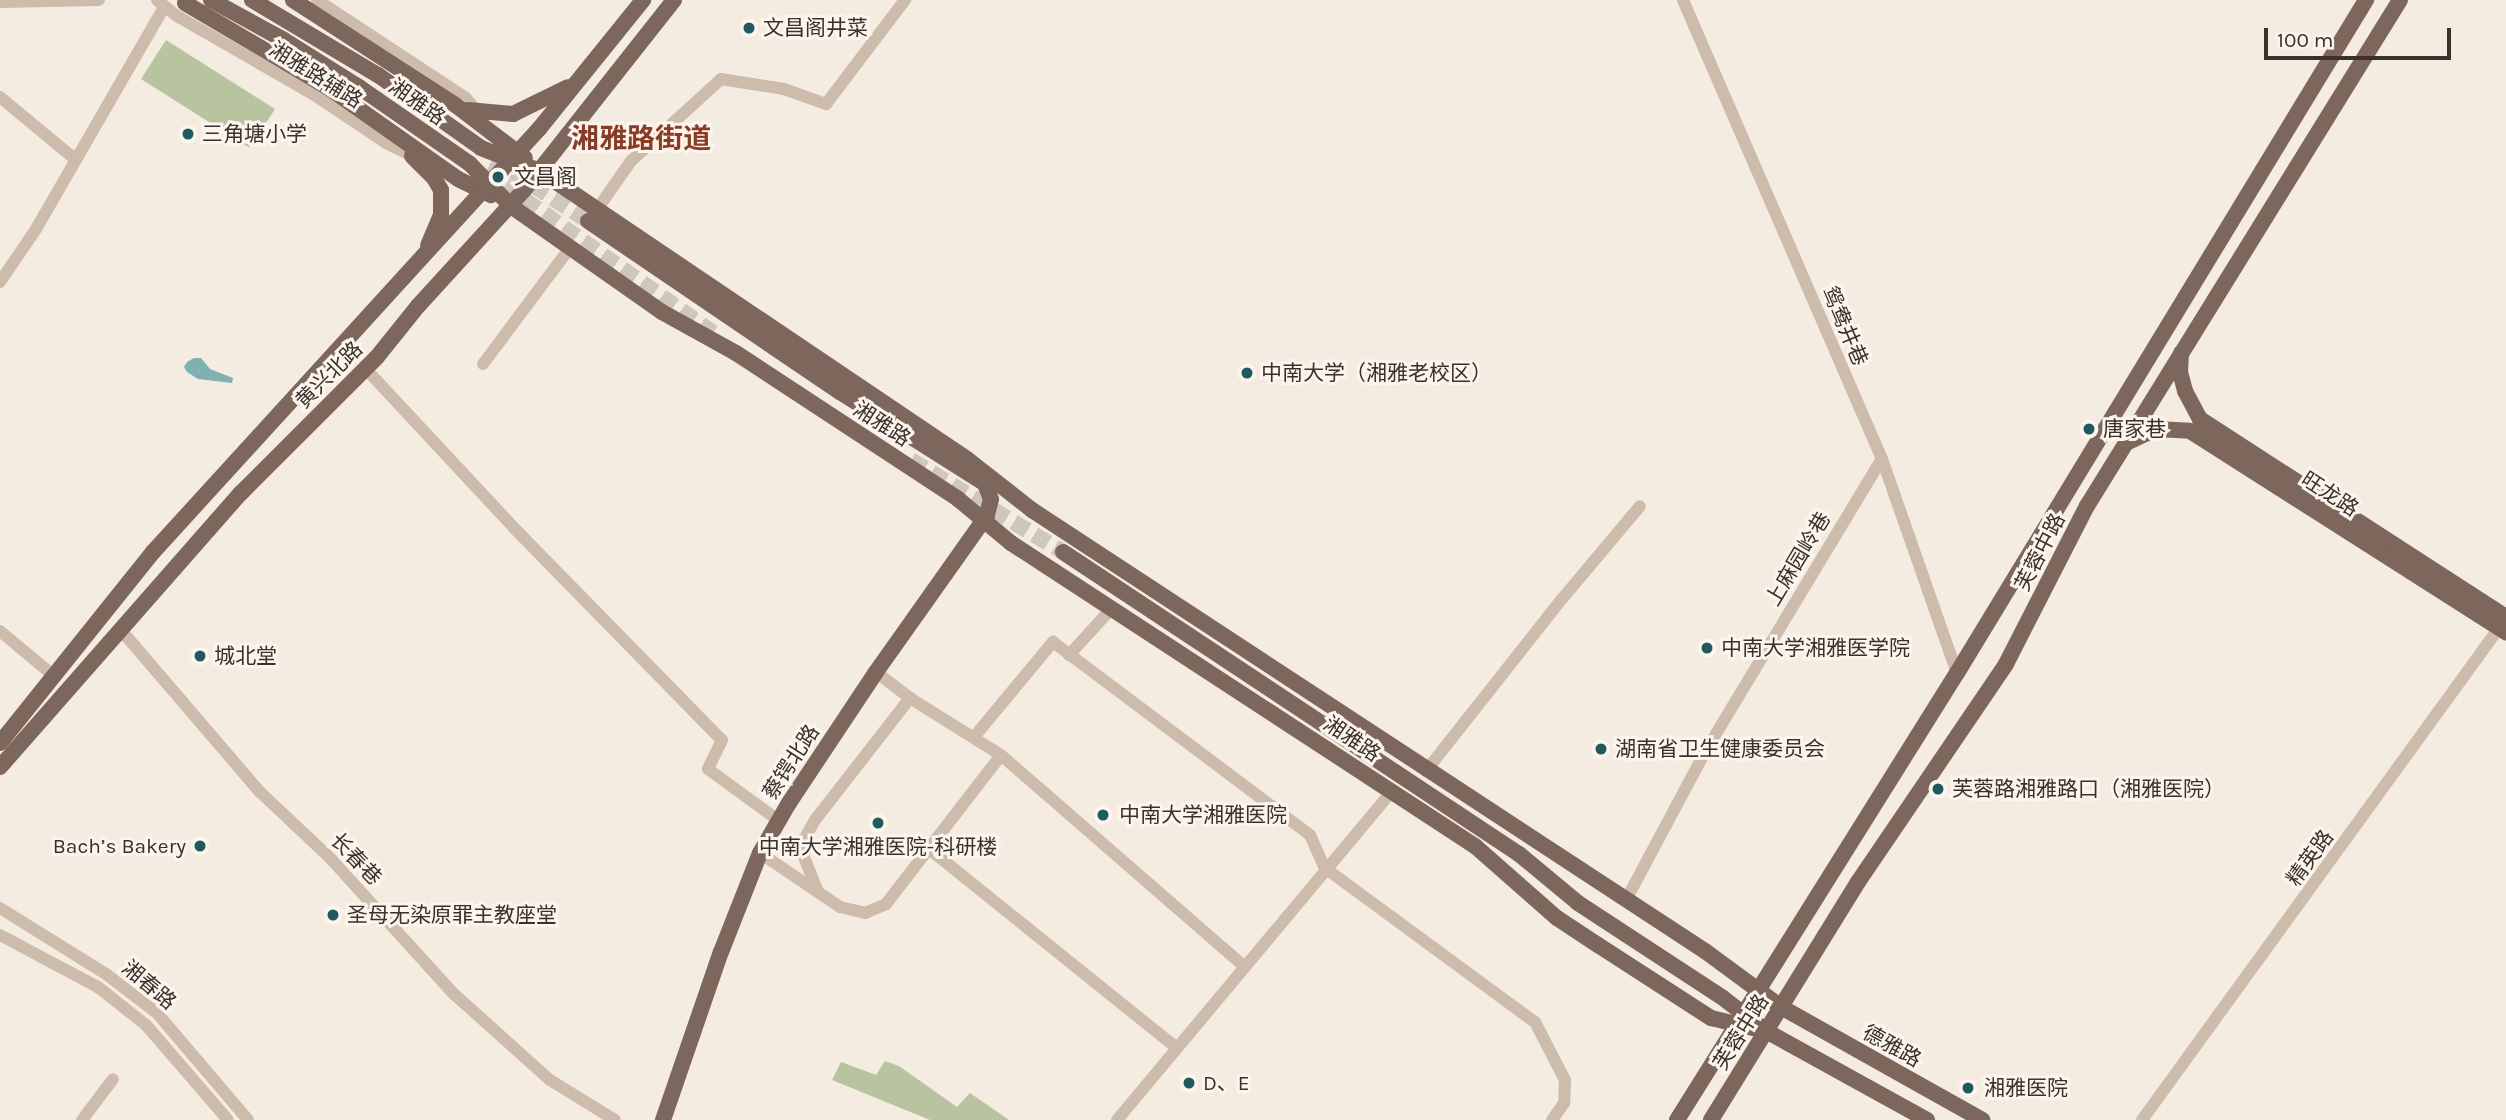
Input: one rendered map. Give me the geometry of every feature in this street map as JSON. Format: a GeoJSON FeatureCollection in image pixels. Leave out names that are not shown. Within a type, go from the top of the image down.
{"type":"FeatureCollection","features":[{"type":"Feature","properties":{"kind":"main road","name":"湘雅路"},"geometry":{"type":"LineString","coordinates":[[211,0],[284,40],[359,87],[470,164],[487,188],[662,313],[736,353],[958,499],[1011,543],[1494,860],[1557,918],[1711,1018],[1740,1019]]}},
{"type":"Feature","properties":{"kind":"main road","name":"湘雅路"},"geometry":{"type":"LineString","coordinates":[[252,0],[379,75],[481,148],[515,156],[540,171],[592,216],[840,392],[987,485],[1032,510],[1626,900],[1781,1007]]}},
{"type":"Feature","properties":{"kind":"main road"},"geometry":{"type":"LineString","coordinates":[[293,0],[454,104],[479,113],[502,116],[523,111],[579,80]]}},
{"type":"Feature","properties":{"kind":"main road","name":"黄兴北路"},"geometry":{"type":"LineString","coordinates":[[0,743],[153,552],[487,188],[643,0]]}},
{"type":"Feature","properties":{"kind":"main road","name":"黄兴北路"},"geometry":{"type":"LineString","coordinates":[[0,767],[241,494],[365,368],[540,171],[674,0]]}},
{"type":"Feature","properties":{"kind":"main road","name":"芙蓉中路"},"geometry":{"type":"LineString","coordinates":[[1677,1120],[1957,673],[2366,0]]}},
{"type":"Feature","properties":{"kind":"main road","name":"芙蓉中路"},"geometry":{"type":"LineString","coordinates":[[1711,1120],[1858,881],[2006,664],[2087,506],[2400,0]]}},
{"type":"Feature","properties":{"kind":"main road"},"geometry":{"type":"LineString","coordinates":[[185,3],[309,75],[458,179],[487,188]]}},
{"type":"Feature","properties":{"kind":"main road","name":"湘雅路"},"geometry":{"type":"LineString","coordinates":[[454,104],[497,135],[515,156]]}},
{"type":"Feature","properties":{"kind":"main road"},"geometry":{"type":"LineString","coordinates":[[375,121],[434,178],[443,199],[435,232],[412,271]]}},
{"type":"Feature","properties":{"kind":"main road","name":"湘雅路"},"geometry":{"type":"LineString","coordinates":[[592,216],[967,459],[1032,510]]}},
{"type":"Feature","properties":{"kind":"main road","name":"旺龙路"},"geometry":{"type":"LineString","coordinates":[[2181,353],[2180,372],[2185,391],[2200,419],[2505,625]]}},
{"type":"Feature","properties":{"kind":"main road","name":"旺龙路"},"geometry":{"type":"LineString","coordinates":[[2124,445],[2156,429],[2190,431],[2505,625]]}},
{"type":"Feature","properties":{"kind":"main road"},"geometry":{"type":"LineString","coordinates":[[967,459],[987,485]]}},
{"type":"Feature","properties":{"kind":"main road","name":"蔡锷北路"},"geometry":{"type":"LineString","coordinates":[[663,1120],[721,952],[760,853],[778,820],[876,672],[984,520],[990,507],[987,485]]}},
{"type":"Feature","properties":{"kind":"main road","name":"湘雅路"},"geometry":{"type":"LineString","coordinates":[[1063,552],[1500,842],[1578,903],[1740,1019],[1766,1031]]}},
{"type":"Feature","properties":{"kind":"main road","name":"德雅路"},"geometry":{"type":"LineString","coordinates":[[1781,1007],[1982,1120]]}},
{"type":"Feature","properties":{"kind":"main road"},"geometry":{"type":"LineString","coordinates":[[1766,1031],[1927,1120]]}},
{"type":"Feature","properties":{"kind":"street"},"geometry":{"type":"LineString","coordinates":[[0,2],[99,0]]}},
{"type":"Feature","properties":{"kind":"street"},"geometry":{"type":"LineString","coordinates":[[317,0],[466,98],[497,135]]}},
{"type":"Feature","properties":{"kind":"street"},"geometry":{"type":"LineString","coordinates":[[592,216],[631,160],[722,79],[784,89],[826,104],[905,0]]}},
{"type":"Feature","properties":{"kind":"street","name":"鸳鸯井巷"},"geometry":{"type":"LineString","coordinates":[[1683,0],[1882,459],[1957,673]]}},
{"type":"Feature","properties":{"kind":"street"},"geometry":{"type":"LineString","coordinates":[[0,282],[36,229],[76,160],[161,3]]}},
{"type":"Feature","properties":{"kind":"street","name":"湘雅路辅路"},"geometry":{"type":"LineString","coordinates":[[161,3],[410,155],[458,179]]}},
{"type":"Feature","properties":{"kind":"street"},"geometry":{"type":"LineString","coordinates":[[0,97],[76,160]]}},
{"type":"Feature","properties":{"kind":"street"},"geometry":{"type":"LineString","coordinates":[[483,364],[569,248]]}},
{"type":"Feature","properties":{"kind":"street"},"geometry":{"type":"LineString","coordinates":[[365,368],[516,530],[722,740],[708,769],[778,820]]}},
{"type":"Feature","properties":{"kind":"street","name":"上麻园岭巷"},"geometry":{"type":"LineString","coordinates":[[1626,900],[1705,752],[1882,459]]}},
{"type":"Feature","properties":{"kind":"street"},"geometry":{"type":"LineString","coordinates":[[1426,771],[1562,599],[1640,506]]}},
{"type":"Feature","properties":{"kind":"street"},"geometry":{"type":"LineString","coordinates":[[1069,655],[1112,608]]}},
{"type":"Feature","properties":{"kind":"street","name":"精英路"},"geometry":{"type":"LineString","coordinates":[[2142,1120],[2505,625]]}},
{"type":"Feature","properties":{"kind":"street","name":"精英路"},"geometry":{"type":"LineString","coordinates":[[2150,1120],[2505,625]]}},
{"type":"Feature","properties":{"kind":"street","name":"长春巷"},"geometry":{"type":"LineString","coordinates":[[121,630],[154,665],[260,792],[331,859],[454,994],[550,1080],[615,1120]]}},
{"type":"Feature","properties":{"kind":"street"},"geometry":{"type":"LineString","coordinates":[[0,631],[54,676]]}},
{"type":"Feature","properties":{"kind":"street"},"geometry":{"type":"LineString","coordinates":[[974,737],[1053,642],[1310,835],[1325,869],[1535,1022],[1565,1080],[1564,1102],[1552,1120]]}},
{"type":"Feature","properties":{"kind":"street"},"geometry":{"type":"LineString","coordinates":[[876,672],[910,698],[1001,755],[1244,966]]}},
{"type":"Feature","properties":{"kind":"street"},"geometry":{"type":"LineString","coordinates":[[818,892],[800,847],[815,820],[910,698]]}},
{"type":"Feature","properties":{"kind":"street"},"geometry":{"type":"LineString","coordinates":[[760,853],[841,907],[865,912],[886,904],[1001,755]]}},
{"type":"Feature","properties":{"kind":"street"},"geometry":{"type":"LineString","coordinates":[[1118,1120],[1392,791]]}},
{"type":"Feature","properties":{"kind":"street"},"geometry":{"type":"LineString","coordinates":[[928,848],[1177,1048]]}},
{"type":"Feature","properties":{"kind":"street","name":"湘春路"},"geometry":{"type":"LineString","coordinates":[[0,908],[106,974],[157,1013],[248,1120]]}},
{"type":"Feature","properties":{"kind":"street","name":"湘春路"},"geometry":{"type":"LineString","coordinates":[[0,935],[97,987],[146,1025],[228,1120]]}},
{"type":"Feature","properties":{"kind":"street"},"geometry":{"type":"LineString","coordinates":[[82,1120],[113,1079]]}},
{"type":"Feature","properties":{"kind":"green space"},"geometry":{"type":"Polygon","coordinates":[[[166,40],[275,109],[250,148],[141,79],[166,40]]]}},
{"type":"Feature","properties":{"kind":"green space"},"geometry":{"type":"Polygon","coordinates":[[[885,1061],[899,1066],[957,1107],[970,1093],[1009,1120],[930,1120],[832,1080],[841,1062],[876,1075],[885,1061]]]}},
{"type":"Feature","properties":{"kind":"water"},"geometry":{"type":"Polygon","coordinates":[[[194,358],[201,358],[210,369],[233,378],[232,383],[198,379],[187,372],[184,367],[194,358]]]}},
{"type":"Feature","properties":{"kind":"tunnel"},"geometry":{"type":"LineString","coordinates":[[493,159],[588,221]]}},
{"type":"Feature","properties":{"kind":"tunnel"},"geometry":{"type":"LineString","coordinates":[[485,172],[713,333]]}},
{"type":"Feature","properties":{"kind":"tunnel"},"geometry":{"type":"LineString","coordinates":[[911,460],[1063,552]]}},
{"type":"Feature","properties":{"kind":"place","name":"文昌阁井菜"},"geometry":{"type":"Point","coordinates":[749,28]}},
{"type":"Feature","properties":{"kind":"place","name":"三角塘小学"},"geometry":{"type":"Point","coordinates":[188,134]}},
{"type":"Feature","properties":{"kind":"place","name":"文昌阁"},"geometry":{"type":"Point","coordinates":[498,177]}},
{"type":"Feature","properties":{"kind":"place","name":"中南大学（湘雅老校区）"},"geometry":{"type":"Point","coordinates":[1247,373]}},
{"type":"Feature","properties":{"kind":"place","name":"唐家巷"},"geometry":{"type":"Point","coordinates":[2089,429]}},
{"type":"Feature","properties":{"kind":"place","name":"中南大学湘雅医学院"},"geometry":{"type":"Point","coordinates":[1707,648]}},
{"type":"Feature","properties":{"kind":"place","name":"城北堂"},"geometry":{"type":"Point","coordinates":[200,656]}},
{"type":"Feature","properties":{"kind":"place","name":"湖南省卫生健康委员会"},"geometry":{"type":"Point","coordinates":[1601,749]}},
{"type":"Feature","properties":{"kind":"place","name":"芙蓉路湘雅路口（湘雅医院）"},"geometry":{"type":"Point","coordinates":[1938,789]}},
{"type":"Feature","properties":{"kind":"place","name":"中南大学湘雅医院"},"geometry":{"type":"Point","coordinates":[1103,815]}},
{"type":"Feature","properties":{"kind":"place","name":"中南大学湘雅医院-科研楼"},"geometry":{"type":"Point","coordinates":[878,823]}},
{"type":"Feature","properties":{"kind":"place","name":"Bach’s Bakery"},"geometry":{"type":"Point","coordinates":[200,846]}},
{"type":"Feature","properties":{"kind":"place","name":"圣母无染原罪主教座堂"},"geometry":{"type":"Point","coordinates":[333,915]}},
{"type":"Feature","properties":{"kind":"place","name":"D、E"},"geometry":{"type":"Point","coordinates":[1189,1083]}},
{"type":"Feature","properties":{"kind":"place","name":"湘雅医院"},"geometry":{"type":"Point","coordinates":[1968,1088]}},
{"type":"Feature","properties":{"kind":"district","name":"湘雅路街道"},"geometry":{"type":"Point","coordinates":[641,139]}}]}
